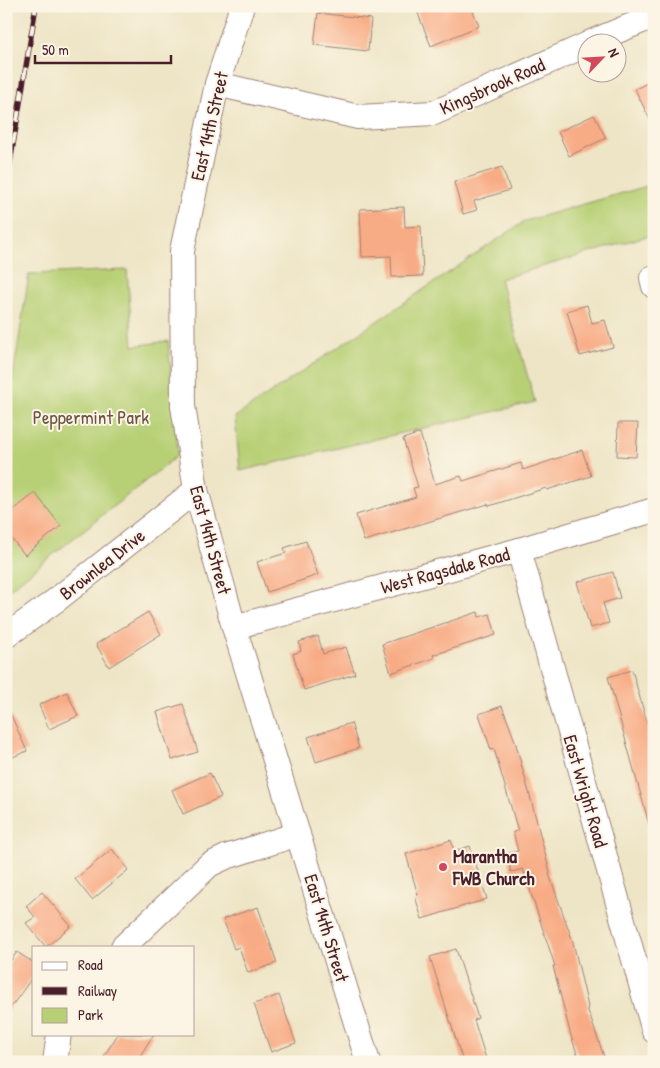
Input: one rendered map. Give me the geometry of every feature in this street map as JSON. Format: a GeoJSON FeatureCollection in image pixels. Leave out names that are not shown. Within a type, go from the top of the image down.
{"type":"FeatureCollection","features":[{"type":"Feature","properties":{"kind":"street","name":"East 14th Street"},"geometry":{"type":"LineString","coordinates":[[242,6],[217,84],[182,250],[183,406],[196,490],[234,627],[368,1062]]}},
{"type":"Feature","properties":{"kind":"street"},"geometry":{"type":"LineString","coordinates":[[610,32],[645,14]]}},
{"type":"Feature","properties":{"kind":"street","name":"Kingsbrook Road"},"geometry":{"type":"LineString","coordinates":[[217,84],[358,117],[434,113],[578,48]]}},
{"type":"Feature","properties":{"kind":"street","name":"Brownlea Drive"},"geometry":{"type":"LineString","coordinates":[[6,636],[55,601],[196,490]]}},
{"type":"Feature","properties":{"kind":"street","name":"West Ragsdale Road"},"geometry":{"type":"LineString","coordinates":[[234,627],[519,550],[654,510]]}},
{"type":"Feature","properties":{"kind":"street","name":"East Wright Road"},"geometry":{"type":"LineString","coordinates":[[519,550],[654,1031]]}},
{"type":"Feature","properties":{"kind":"street"},"geometry":{"type":"LineString","coordinates":[[124,946],[210,865],[226,857],[298,834]]}},
{"type":"Feature","properties":{"kind":"street"},"geometry":{"type":"LineString","coordinates":[[55,1062],[59,1036]]}},
{"type":"Feature","properties":{"kind":"green space"},"geometry":{"type":"Polygon","coordinates":[[[654,184],[654,234],[500,279],[535,402],[240,471],[235,417],[525,221],[654,184]]]}},
{"type":"Feature","properties":{"kind":"green space","name":"Peppermint Park"},"geometry":{"type":"Polygon","coordinates":[[[127,270],[133,346],[168,341],[178,455],[6,592],[6,409],[8,409],[29,274],[127,270]]]}},
{"type":"Feature","properties":{"kind":"building"},"geometry":{"type":"Polygon","coordinates":[[[415,6],[471,6],[479,26],[431,46],[415,6]]]}},
{"type":"Feature","properties":{"kind":"building"},"geometry":{"type":"Polygon","coordinates":[[[318,13],[371,19],[368,51],[314,45],[318,13]]]}},
{"type":"Feature","properties":{"kind":"building"},"geometry":{"type":"Polygon","coordinates":[[[654,80],[654,128],[635,89],[654,80]]]}},
{"type":"Feature","properties":{"kind":"building"},"geometry":{"type":"Polygon","coordinates":[[[594,115],[606,138],[569,156],[558,132],[594,115]]]}},
{"type":"Feature","properties":{"kind":"building"},"geometry":{"type":"Polygon","coordinates":[[[502,167],[510,190],[474,201],[477,210],[463,214],[454,182],[502,167]]]}},
{"type":"Feature","properties":{"kind":"building"},"geometry":{"type":"Polygon","coordinates":[[[404,207],[405,227],[421,226],[423,276],[392,277],[391,256],[362,257],[360,209],[404,207]]]}},
{"type":"Feature","properties":{"kind":"building"},"geometry":{"type":"Polygon","coordinates":[[[587,305],[592,323],[605,320],[613,347],[580,356],[567,311],[587,305]]]}},
{"type":"Feature","properties":{"kind":"building"},"geometry":{"type":"Polygon","coordinates":[[[618,423],[638,423],[636,457],[617,456],[618,423]]]}},
{"type":"Feature","properties":{"kind":"building"},"geometry":{"type":"Polygon","coordinates":[[[420,433],[435,484],[461,476],[463,481],[521,463],[523,470],[582,450],[591,476],[364,541],[356,515],[416,497],[413,488],[418,487],[403,439],[420,433]]]}},
{"type":"Feature","properties":{"kind":"building"},"geometry":{"type":"Polygon","coordinates":[[[35,493],[61,526],[25,555],[6,532],[6,516],[35,493]]]}},
{"type":"Feature","properties":{"kind":"building"},"geometry":{"type":"Polygon","coordinates":[[[306,541],[318,575],[267,592],[257,562],[286,553],[284,548],[306,541]]]}},
{"type":"Feature","properties":{"kind":"building"},"geometry":{"type":"Polygon","coordinates":[[[613,572],[620,598],[603,603],[609,623],[590,628],[577,582],[613,572]]]}},
{"type":"Feature","properties":{"kind":"building"},"geometry":{"type":"Polygon","coordinates":[[[148,612],[161,634],[109,667],[96,644],[148,612]]]}},
{"type":"Feature","properties":{"kind":"building"},"geometry":{"type":"Polygon","coordinates":[[[478,612],[479,617],[490,614],[496,635],[433,655],[434,658],[391,673],[382,644],[478,612]]]}},
{"type":"Feature","properties":{"kind":"building"},"geometry":{"type":"Polygon","coordinates":[[[318,636],[323,654],[346,647],[355,674],[304,690],[293,654],[301,651],[299,642],[318,636]]]}},
{"type":"Feature","properties":{"kind":"building"},"geometry":{"type":"Polygon","coordinates":[[[632,670],[654,747],[654,823],[649,824],[608,677],[632,670]]]}},
{"type":"Feature","properties":{"kind":"building"},"geometry":{"type":"Polygon","coordinates":[[[67,692],[78,716],[49,729],[39,705],[67,692]]]}},
{"type":"Feature","properties":{"kind":"building"},"geometry":{"type":"Polygon","coordinates":[[[6,704],[27,751],[6,760],[6,704]]]}},
{"type":"Feature","properties":{"kind":"building"},"geometry":{"type":"Polygon","coordinates":[[[183,704],[198,752],[172,760],[157,712],[183,704]]]}},
{"type":"Feature","properties":{"kind":"building"},"geometry":{"type":"Polygon","coordinates":[[[502,706],[515,741],[549,874],[573,942],[587,1008],[606,1062],[580,1062],[571,1036],[553,966],[555,966],[523,869],[511,872],[506,854],[518,851],[513,832],[518,831],[494,749],[491,750],[479,714],[502,706]]]}},
{"type":"Feature","properties":{"kind":"building"},"geometry":{"type":"Polygon","coordinates":[[[351,723],[359,748],[316,762],[308,737],[351,723]]]}},
{"type":"Feature","properties":{"kind":"building"},"geometry":{"type":"Polygon","coordinates":[[[210,773],[221,797],[183,814],[172,790],[210,773]]]}},
{"type":"Feature","properties":{"kind":"building","name":"Marantha FWB Church"},"geometry":{"type":"Polygon","coordinates":[[[451,840],[454,851],[470,846],[487,899],[422,919],[415,896],[418,895],[406,854],[451,840]]]}},
{"type":"Feature","properties":{"kind":"building"},"geometry":{"type":"Polygon","coordinates":[[[112,849],[128,870],[92,900],[75,879],[112,849]]]}},
{"type":"Feature","properties":{"kind":"building"},"geometry":{"type":"Polygon","coordinates":[[[42,892],[71,926],[45,946],[26,923],[35,917],[26,906],[42,892]]]}},
{"type":"Feature","properties":{"kind":"building"},"geometry":{"type":"Polygon","coordinates":[[[258,907],[277,963],[248,973],[239,947],[234,949],[223,919],[258,907]]]}},
{"type":"Feature","properties":{"kind":"building"},"geometry":{"type":"Polygon","coordinates":[[[456,949],[478,1018],[474,1020],[487,1062],[463,1062],[430,957],[456,949]]]}},
{"type":"Feature","properties":{"kind":"building"},"geometry":{"type":"Polygon","coordinates":[[[17,952],[32,962],[32,978],[6,1014],[6,967],[17,952]]]}},
{"type":"Feature","properties":{"kind":"building"},"geometry":{"type":"Polygon","coordinates":[[[279,995],[296,1043],[271,1052],[254,1004],[279,995]]]}},
{"type":"Feature","properties":{"kind":"building"},"geometry":{"type":"Polygon","coordinates":[[[117,1036],[153,1036],[136,1062],[113,1062],[104,1056],[117,1036]]]}},
{"type":"Feature","properties":{"kind":"railway"},"geometry":{"type":"LineString","coordinates":[[6,187],[36,6]]}},
{"type":"Feature","properties":{"kind":"place","name":"Marantha FWB Church"},"geometry":{"type":"Point","coordinates":[443,867]}}]}
